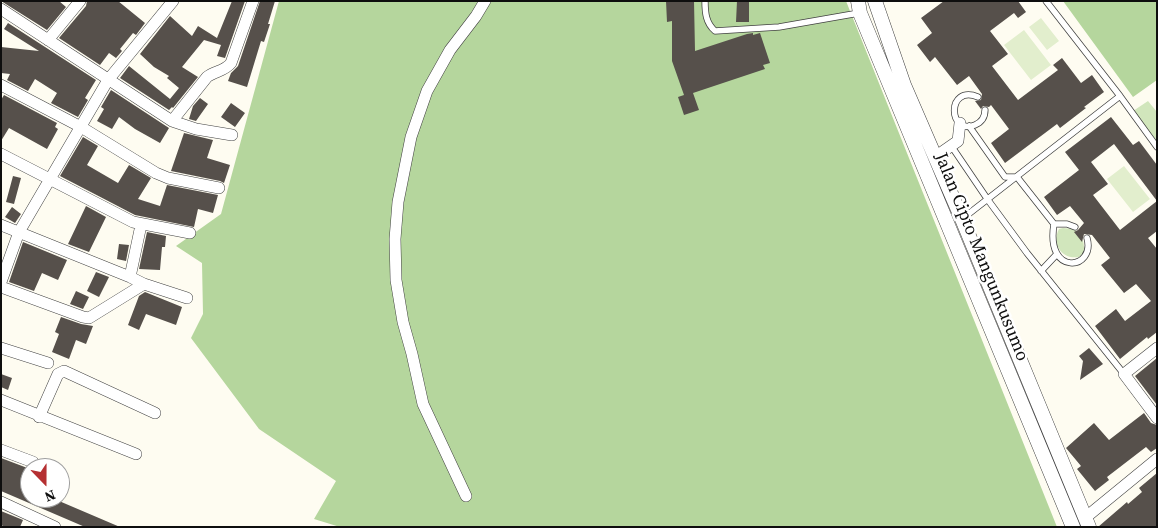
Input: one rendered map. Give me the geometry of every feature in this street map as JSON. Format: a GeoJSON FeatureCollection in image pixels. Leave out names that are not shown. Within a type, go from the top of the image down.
{"type":"FeatureCollection","features":[{"type":"Feature","properties":{"kind":"street"},"geometry":{"type":"LineString","coordinates":[[48,40],[80,1]]}},
{"type":"Feature","properties":{"kind":"street"},"geometry":{"type":"LineString","coordinates":[[2,277],[19,232],[108,80],[173,1]]}},
{"type":"Feature","properties":{"kind":"street"},"geometry":{"type":"LineString","coordinates":[[172,121],[207,77],[232,64],[253,1]]}},
{"type":"Feature","properties":{"kind":"street"},"geometry":{"type":"LineString","coordinates":[[466,496],[423,404],[396,280],[395,238],[398,202],[411,136],[427,91],[450,50],[485,1]]}},
{"type":"Feature","properties":{"kind":"street","name":"Jalan Cipto Mangunkusumo"},"geometry":{"type":"LineString","coordinates":[[875,1],[904,85],[1087,522]]}},
{"type":"Feature","properties":{"kind":"street","name":"Jalan Cipto Mangunkusumo"},"geometry":{"type":"LineString","coordinates":[[859,7],[1073,527]]}},
{"type":"Feature","properties":{"kind":"street"},"geometry":{"type":"LineString","coordinates":[[1,9],[172,121],[196,129],[232,135]]}},
{"type":"Feature","properties":{"kind":"street"},"geometry":{"type":"LineString","coordinates":[[1,85],[81,127],[156,174],[219,188]]}},
{"type":"Feature","properties":{"kind":"street"},"geometry":{"type":"LineString","coordinates":[[935,157],[958,141],[964,125]]}},
{"type":"Feature","properties":{"kind":"street"},"geometry":{"type":"LineString","coordinates":[[1,154],[141,225],[190,233]]}},
{"type":"Feature","properties":{"kind":"street"},"geometry":{"type":"LineString","coordinates":[[1,225],[144,284],[187,298]]}},
{"type":"Feature","properties":{"kind":"street"},"geometry":{"type":"LineString","coordinates":[[130,277],[141,225]]}},
{"type":"Feature","properties":{"kind":"street"},"geometry":{"type":"LineString","coordinates":[[1,286],[83,318],[89,318],[144,284]]}},
{"type":"Feature","properties":{"kind":"street"},"geometry":{"type":"LineString","coordinates":[[1,348],[48,363]]}},
{"type":"Feature","properties":{"kind":"street"},"geometry":{"type":"LineString","coordinates":[[1157,348],[1124,374],[1157,418]]}},
{"type":"Feature","properties":{"kind":"street"},"geometry":{"type":"LineString","coordinates":[[1009,373],[1023,367]]}},
{"type":"Feature","properties":{"kind":"street"},"geometry":{"type":"LineString","coordinates":[[39,416],[58,374],[64,372],[155,413]]}},
{"type":"Feature","properties":{"kind":"street"},"geometry":{"type":"LineString","coordinates":[[1,400],[136,454]]}},
{"type":"Feature","properties":{"kind":"street"},"geometry":{"type":"LineString","coordinates":[[1,450],[22,458]]}},
{"type":"Feature","properties":{"kind":"street"},"geometry":{"type":"LineString","coordinates":[[1087,522],[1157,459]]}},
{"type":"Feature","properties":{"kind":"street"},"geometry":{"type":"LineString","coordinates":[[1,502],[55,527]]}},
{"type":"Feature","properties":{"kind":"lane"},"geometry":{"type":"LineString","coordinates":[[705,1],[705,15],[715,31],[779,27],[859,7]]}},
{"type":"Feature","properties":{"kind":"lane"},"geometry":{"type":"LineString","coordinates":[[1046,1],[1157,146]]}},
{"type":"Feature","properties":{"kind":"lane"},"geometry":{"type":"LineString","coordinates":[[978,97],[969,95],[960,98],[954,106],[955,116],[1006,178],[1007,185]]}},
{"type":"Feature","properties":{"kind":"lane"},"geometry":{"type":"LineString","coordinates":[[962,220],[1120,96]]}},
{"type":"Feature","properties":{"kind":"lane"},"geometry":{"type":"LineString","coordinates":[[964,125],[973,126],[981,122],[986,110]]}},
{"type":"Feature","properties":{"kind":"lane"},"geometry":{"type":"LineString","coordinates":[[952,147],[988,200],[1041,271],[1124,374]]}},
{"type":"Feature","properties":{"kind":"lane"},"geometry":{"type":"LineString","coordinates":[[1006,178],[1018,177]]}},
{"type":"Feature","properties":{"kind":"lane"},"geometry":{"type":"LineString","coordinates":[[1018,177],[1054,224],[1052,241],[1060,258],[1069,263],[1080,261],[1084,258],[1088,249],[1087,238]]}},
{"type":"Feature","properties":{"kind":"lane"},"geometry":{"type":"LineString","coordinates":[[1054,224],[1067,224],[1075,227]]}},
{"type":"Feature","properties":{"kind":"lane"},"geometry":{"type":"LineString","coordinates":[[1041,271],[1057,254]]}},
{"type":"Feature","properties":{"kind":"green space"},"geometry":{"type":"Polygon","coordinates":[[[279,1],[846,1],[1057,527],[340,527],[314,519],[336,481],[259,429],[191,338],[203,314],[202,263],[176,246],[221,214],[279,1]]]}},
{"type":"Feature","properties":{"kind":"green space"},"geometry":{"type":"Polygon","coordinates":[[[1063,1],[1157,1],[1157,80],[1133,97],[1063,1]]]}},
{"type":"Feature","properties":{"kind":"green space"},"geometry":{"type":"Polygon","coordinates":[[[1041,18],[1059,41],[1047,50],[1029,27],[1041,18]]]}},
{"type":"Feature","properties":{"kind":"green space"},"geometry":{"type":"Polygon","coordinates":[[[1024,30],[1051,65],[1031,80],[1004,45],[1024,30]]]}},
{"type":"Feature","properties":{"kind":"green space"},"geometry":{"type":"Polygon","coordinates":[[[1148,101],[1157,112],[1157,144],[1133,111],[1148,101]]]}},
{"type":"Feature","properties":{"kind":"green space"},"geometry":{"type":"Polygon","coordinates":[[[1124,166],[1150,199],[1133,212],[1107,179],[1124,166]]]}},
{"type":"Feature","properties":{"kind":"green space"},"geometry":{"type":"Polygon","coordinates":[[[1059,229],[1074,229],[1081,237],[1084,253],[1079,257],[1068,256],[1057,245],[1056,240],[1059,229]]]}},
{"type":"Feature","properties":{"kind":"building"},"geometry":{"type":"Polygon","coordinates":[[[1,1],[59,1],[66,7],[47,30],[1,1]]]}},
{"type":"Feature","properties":{"kind":"building"},"geometry":{"type":"Polygon","coordinates":[[[87,1],[118,1],[145,23],[136,35],[133,33],[120,49],[122,51],[116,58],[109,53],[100,65],[59,38],[86,6],[87,1]]]}},
{"type":"Feature","properties":{"kind":"building"},"geometry":{"type":"Polygon","coordinates":[[[232,1],[245,1],[225,58],[217,56],[221,45],[204,40],[182,67],[198,77],[173,108],[169,110],[120,78],[129,66],[170,99],[179,88],[167,78],[169,76],[154,67],[140,54],[170,16],[192,36],[198,26],[217,38],[232,1]]]}},
{"type":"Feature","properties":{"kind":"building"},"geometry":{"type":"Polygon","coordinates":[[[260,1],[275,1],[268,24],[270,24],[264,42],[261,41],[247,87],[228,81],[231,73],[238,66],[260,1]]]}},
{"type":"Feature","properties":{"kind":"building"},"geometry":{"type":"Polygon","coordinates":[[[666,1],[694,1],[695,51],[747,34],[760,33],[770,63],[763,65],[765,69],[693,93],[699,110],[684,115],[678,97],[684,95],[672,61],[672,21],[667,22],[666,1]]]}},
{"type":"Feature","properties":{"kind":"building"},"geometry":{"type":"Polygon","coordinates":[[[737,1],[749,1],[749,22],[736,22],[737,1]]]}},
{"type":"Feature","properties":{"kind":"building"},"geometry":{"type":"Polygon","coordinates":[[[944,1],[1018,1],[1026,12],[1018,18],[1014,13],[990,31],[1008,54],[992,66],[1018,100],[1058,70],[1053,65],[1062,58],[1081,83],[1092,75],[1104,92],[1060,128],[1057,124],[1005,163],[991,143],[1009,129],[991,105],[989,107],[983,106],[981,109],[975,101],[981,100],[982,94],[969,76],[957,85],[935,57],[930,62],[917,45],[932,33],[921,18],[944,1]]]}},
{"type":"Feature","properties":{"kind":"building"},"geometry":{"type":"Polygon","coordinates":[[[8,23],[96,80],[85,98],[88,100],[78,117],[51,103],[57,93],[35,79],[28,91],[7,80],[10,74],[1,73],[1,47],[39,51],[4,29],[8,23]]]}},
{"type":"Feature","properties":{"kind":"building"},"geometry":{"type":"Polygon","coordinates":[[[111,90],[169,128],[160,143],[135,129],[119,117],[112,129],[97,121],[104,109],[101,107],[111,90]]]}},
{"type":"Feature","properties":{"kind":"building"},"geometry":{"type":"Polygon","coordinates":[[[4,95],[57,123],[55,127],[58,129],[47,149],[9,128],[1,141],[1,100],[4,95]]]}},
{"type":"Feature","properties":{"kind":"building"},"geometry":{"type":"Polygon","coordinates":[[[200,98],[208,104],[196,121],[189,119],[193,106],[200,98]]]}},
{"type":"Feature","properties":{"kind":"building"},"geometry":{"type":"Polygon","coordinates":[[[231,103],[245,113],[235,127],[221,117],[231,103]]]}},
{"type":"Feature","properties":{"kind":"building"},"geometry":{"type":"Polygon","coordinates":[[[1111,117],[1133,145],[1139,141],[1157,165],[1157,201],[1157,231],[1148,238],[1157,249],[1157,332],[1148,339],[1147,337],[1120,359],[1095,326],[1116,309],[1125,321],[1151,301],[1136,284],[1124,293],[1101,265],[1110,258],[1092,235],[1084,234],[1082,242],[1074,232],[1084,223],[1070,206],[1057,215],[1044,197],[1079,170],[1065,152],[1111,117]],[[1114,144],[1091,162],[1108,184],[1093,195],[1120,230],[1157,201],[1114,144]]]}},
{"type":"Feature","properties":{"kind":"building"},"geometry":{"type":"Polygon","coordinates":[[[184,133],[213,140],[207,158],[230,165],[224,183],[171,171],[184,133]]]}},
{"type":"Feature","properties":{"kind":"building"},"geometry":{"type":"Polygon","coordinates":[[[83,137],[98,146],[87,165],[118,183],[129,165],[151,178],[138,199],[160,206],[167,185],[218,195],[213,213],[198,209],[194,227],[135,215],[60,176],[83,137]]]}},
{"type":"Feature","properties":{"kind":"building"},"geometry":{"type":"Polygon","coordinates":[[[13,176],[21,178],[14,204],[6,202],[13,176]]]}},
{"type":"Feature","properties":{"kind":"building"},"geometry":{"type":"Polygon","coordinates":[[[86,206],[106,217],[89,252],[68,244],[86,206]]]}},
{"type":"Feature","properties":{"kind":"building"},"geometry":{"type":"Polygon","coordinates":[[[12,207],[21,214],[15,223],[5,217],[12,207]]]}},
{"type":"Feature","properties":{"kind":"building"},"geometry":{"type":"Polygon","coordinates":[[[147,232],[166,236],[165,247],[162,247],[160,270],[139,269],[147,232]]]}},
{"type":"Feature","properties":{"kind":"building"},"geometry":{"type":"Polygon","coordinates":[[[23,242],[67,260],[58,280],[42,273],[34,291],[9,282],[23,242]]]}},
{"type":"Feature","properties":{"kind":"building"},"geometry":{"type":"Polygon","coordinates":[[[119,244],[129,245],[126,261],[117,259],[119,244]]]}},
{"type":"Feature","properties":{"kind":"building"},"geometry":{"type":"Polygon","coordinates":[[[96,272],[109,277],[99,297],[87,291],[96,272]]]}},
{"type":"Feature","properties":{"kind":"building"},"geometry":{"type":"Polygon","coordinates":[[[76,291],[89,297],[83,309],[70,304],[76,291]]]}},
{"type":"Feature","properties":{"kind":"building"},"geometry":{"type":"Polygon","coordinates":[[[145,292],[182,307],[176,325],[146,314],[139,330],[128,325],[139,296],[145,292]]]}},
{"type":"Feature","properties":{"kind":"building"},"geometry":{"type":"Polygon","coordinates":[[[61,317],[93,326],[86,344],[76,340],[69,359],[52,352],[59,334],[55,332],[61,317]]]}},
{"type":"Feature","properties":{"kind":"building"},"geometry":{"type":"Polygon","coordinates":[[[1089,348],[1103,364],[1080,380],[1083,361],[1079,356],[1089,348]]]}},
{"type":"Feature","properties":{"kind":"building"},"geometry":{"type":"Polygon","coordinates":[[[1157,358],[1157,405],[1135,376],[1157,358]]]}},
{"type":"Feature","properties":{"kind":"building"},"geometry":{"type":"Polygon","coordinates":[[[1,374],[12,378],[8,390],[1,387],[1,374]]]}},
{"type":"Feature","properties":{"kind":"building"},"geometry":{"type":"Polygon","coordinates":[[[1144,413],[1151,423],[1157,425],[1157,448],[1151,452],[1146,447],[1107,477],[1109,480],[1095,491],[1077,469],[1081,466],[1066,448],[1094,423],[1109,440],[1144,413]]]}},
{"type":"Feature","properties":{"kind":"building"},"geometry":{"type":"Polygon","coordinates":[[[1,458],[20,465],[20,499],[1,491],[1,458]]]}},
{"type":"Feature","properties":{"kind":"building"},"geometry":{"type":"Polygon","coordinates":[[[1157,473],[1157,527],[1098,527],[1127,502],[1128,504],[1142,492],[1139,488],[1157,473]]]}},
{"type":"Feature","properties":{"kind":"building"},"geometry":{"type":"Polygon","coordinates":[[[70,506],[120,527],[85,527],[41,508],[70,508],[70,506]]]}},
{"type":"Feature","properties":{"kind":"building"},"geometry":{"type":"Polygon","coordinates":[[[1,511],[23,520],[20,527],[5,527],[1,525],[1,511]]]}}]}
